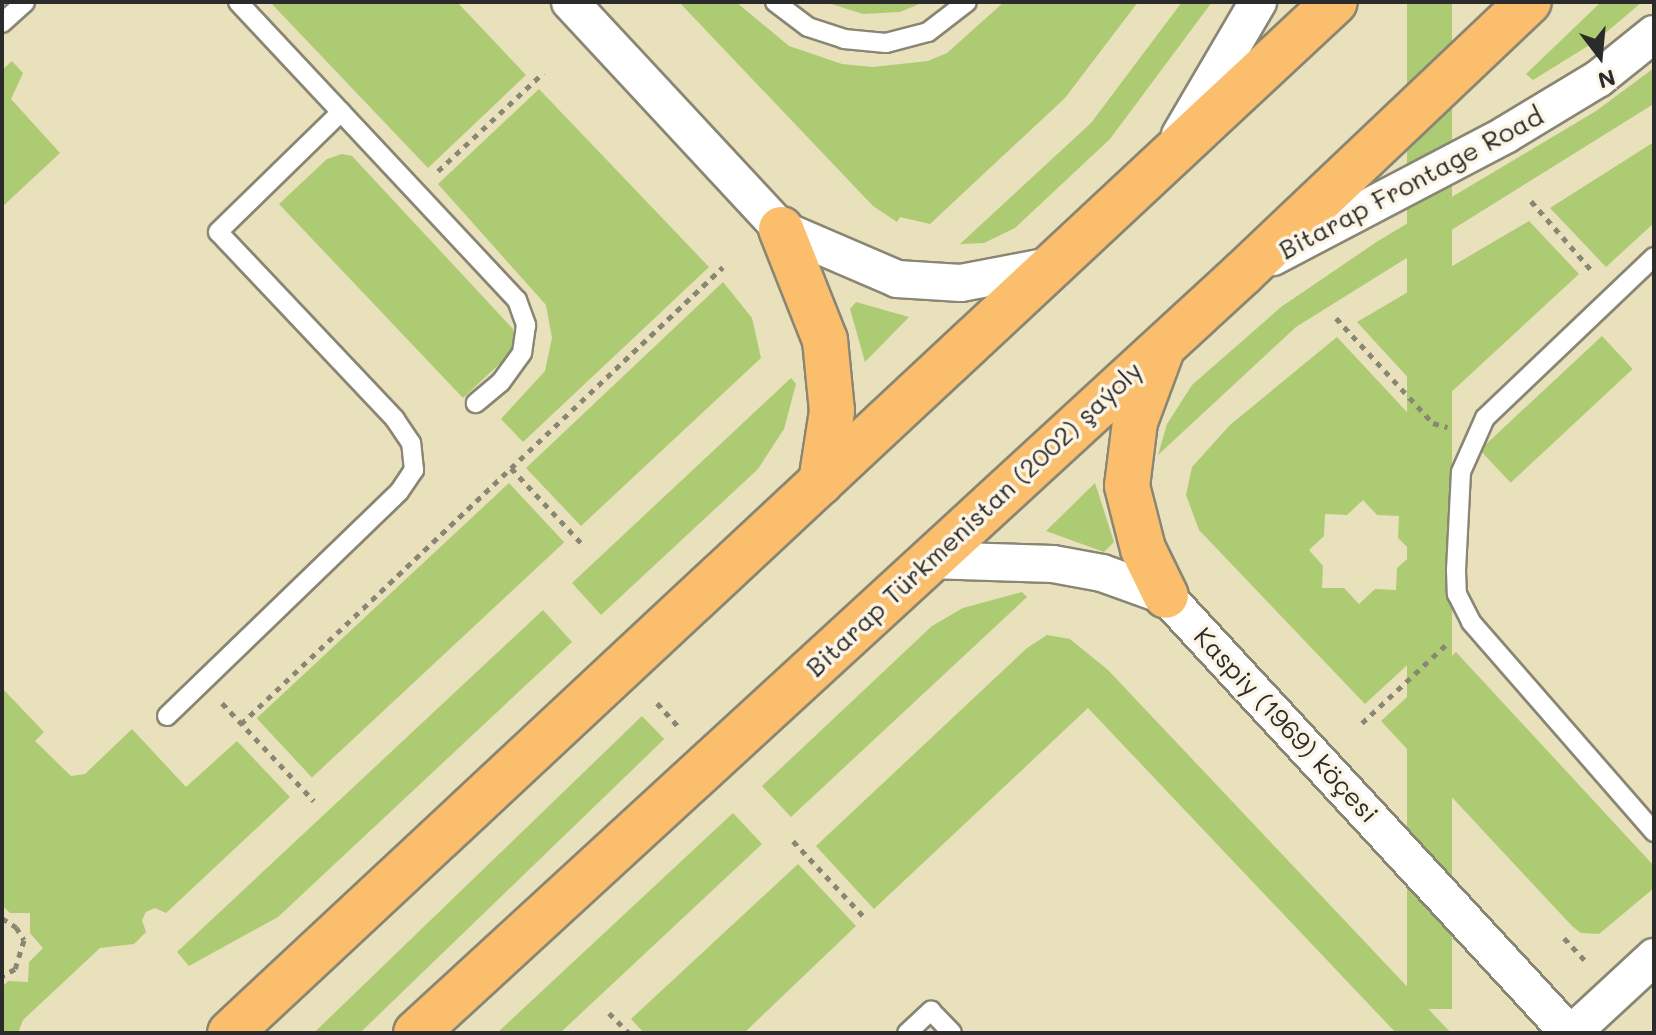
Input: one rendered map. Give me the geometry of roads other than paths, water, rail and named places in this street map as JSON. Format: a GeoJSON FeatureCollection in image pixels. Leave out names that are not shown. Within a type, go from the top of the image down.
{"type":"FeatureCollection","features":[{"type":"Feature","properties":{"kind":"main road"},"geometry":{"type":"LineString","coordinates":[[230,1033],[1335,2]]}},
{"type":"Feature","properties":{"kind":"main road","name":"Bitarap Türkmenistan (2002) şaýoly"},"geometry":{"type":"LineString","coordinates":[[416,1033],[1243,273],[1529,2]]}},
{"type":"Feature","properties":{"kind":"main road"},"geometry":{"type":"LineString","coordinates":[[781,229],[825,340],[832,411],[821,482]]}},
{"type":"Feature","properties":{"kind":"main road"},"geometry":{"type":"LineString","coordinates":[[1163,345],[1135,422],[1127,486],[1143,549],[1166,596]]}},
{"type":"Feature","properties":{"kind":"street"},"geometry":{"type":"LineString","coordinates":[[570,2],[781,229],[897,279],[961,283],[1055,265]]}},
{"type":"Feature","properties":{"kind":"street"},"geometry":{"type":"LineString","coordinates":[[1162,166],[1258,2]]}},
{"type":"Feature","properties":{"kind":"street","name":"Bitarap Frontage Road"},"geometry":{"type":"LineString","coordinates":[[1243,273],[1505,135],[1598,79],[1654,34]]}},
{"type":"Feature","properties":{"kind":"street","name":"Kaspiy (1969) köçesi"},"geometry":{"type":"LineString","coordinates":[[929,560],[1053,564],[1102,573],[1166,596],[1570,1033]]}},
{"type":"Feature","properties":{"kind":"street"},"geometry":{"type":"LineString","coordinates":[[1570,1033],[1654,957]]}},
{"type":"Feature","properties":{"kind":"lane"},"geometry":{"type":"LineString","coordinates":[[2,23],[25,2]]}},
{"type":"Feature","properties":{"kind":"lane"},"geometry":{"type":"LineString","coordinates":[[238,2],[416,191],[521,309],[526,325],[522,353],[501,382],[476,403]]}},
{"type":"Feature","properties":{"kind":"lane"},"geometry":{"type":"LineString","coordinates":[[775,2],[808,27],[844,39],[886,43],[928,32],[967,2]]}},
{"type":"Feature","properties":{"kind":"lane"},"geometry":{"type":"LineString","coordinates":[[167,716],[399,492],[414,470],[411,443],[395,419],[218,232],[341,112]]}},
{"type":"Feature","properties":{"kind":"lane"},"geometry":{"type":"LineString","coordinates":[[1654,257],[1485,418],[1474,435],[1461,472],[1456,570],[1457,594],[1471,622],[1654,832]]}},
{"type":"Feature","properties":{"kind":"lane"},"geometry":{"type":"LineString","coordinates":[[907,1033],[931,1011],[952,1033]]}}]}
